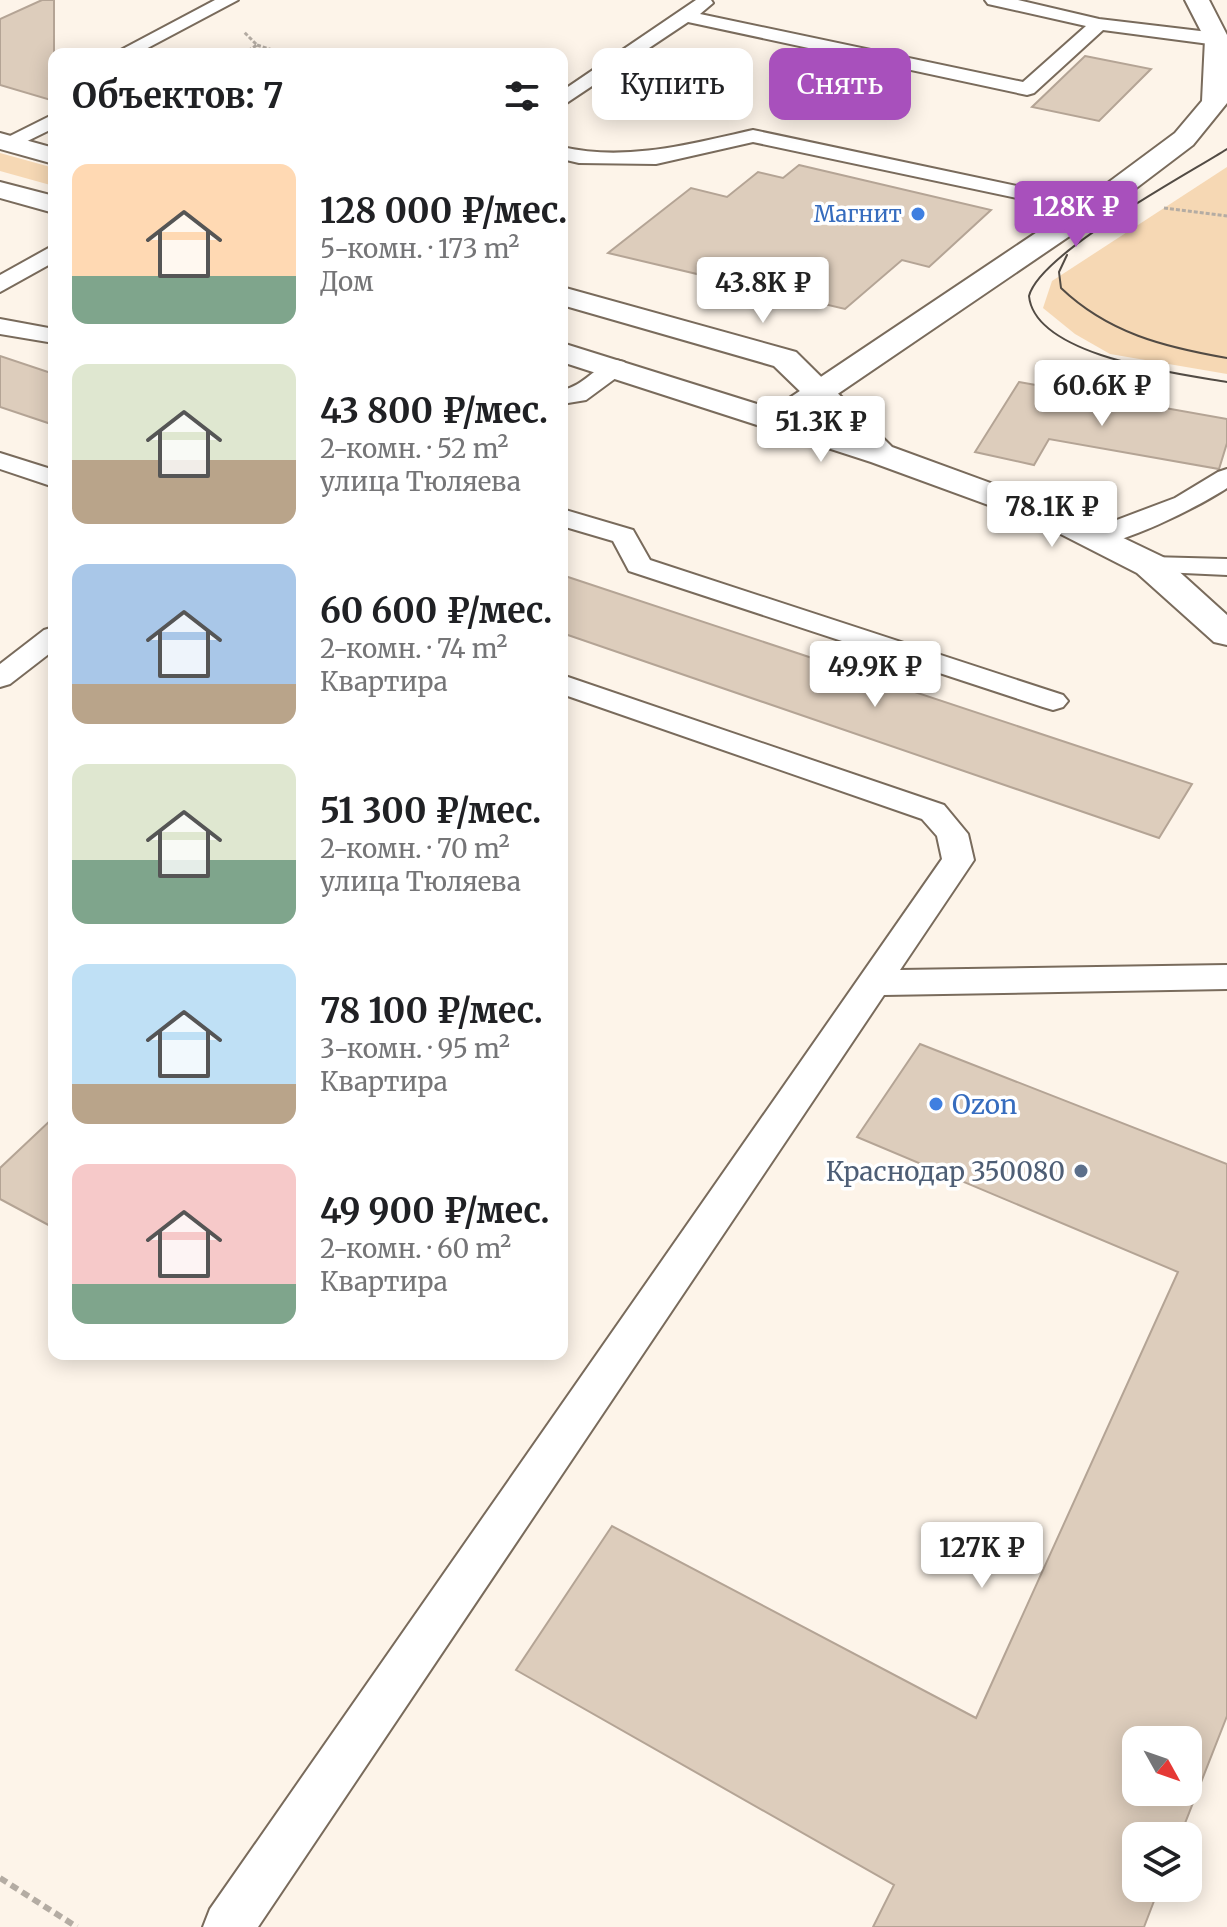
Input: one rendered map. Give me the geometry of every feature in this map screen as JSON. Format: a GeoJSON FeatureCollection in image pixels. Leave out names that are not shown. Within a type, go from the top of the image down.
{"type":"FeatureCollection","features":[{"type":"Feature","properties":{"kind":"main road"},"geometry":{"type":"LineString","coordinates":[[778,420],[1092,208],[1184,139],[1215,102],[1217,39],[1197,0]]}},
{"type":"Feature","properties":{"kind":"main road"},"geometry":{"type":"LineString","coordinates":[[4,142],[48,154]]}},
{"type":"Feature","properties":{"kind":"main road"},"geometry":{"type":"LineString","coordinates":[[0,190],[48,203]]}},
{"type":"Feature","properties":{"kind":"main road"},"geometry":{"type":"LineString","coordinates":[[568,298],[785,359],[883,455]]}},
{"type":"Feature","properties":{"kind":"main road"},"geometry":{"type":"LineString","coordinates":[[616,367],[668,326]]}},
{"type":"Feature","properties":{"kind":"main road"},"geometry":{"type":"LineString","coordinates":[[568,354],[883,455],[1055,518],[1150,565],[1227,634]]}},
{"type":"Feature","properties":{"kind":"lane"},"geometry":{"type":"LineString","coordinates":[[134,48],[229,0]]}},
{"type":"Feature","properties":{"kind":"lane"},"geometry":{"type":"LineString","coordinates":[[568,96],[709,0]]}},
{"type":"Feature","properties":{"kind":"lane"},"geometry":{"type":"LineString","coordinates":[[994,0],[1099,24],[1217,39]]}},
{"type":"Feature","properties":{"kind":"lane"},"geometry":{"type":"LineString","coordinates":[[685,16],[1027,89],[1099,24]]}},
{"type":"Feature","properties":{"kind":"lane"},"geometry":{"type":"LineString","coordinates":[[4,142],[48,123]]}},
{"type":"Feature","properties":{"kind":"lane"},"geometry":{"type":"LineString","coordinates":[[568,154],[656,158],[753,136],[1092,208]]}},
{"type":"Feature","properties":{"kind":"lane"},"geometry":{"type":"LineString","coordinates":[[0,285],[48,256]]}},
{"type":"Feature","properties":{"kind":"lane"},"geometry":{"type":"LineString","coordinates":[[0,326],[48,335]]}},
{"type":"Feature","properties":{"kind":"lane"},"geometry":{"type":"LineString","coordinates":[[568,396],[577,395],[616,367]]}},
{"type":"Feature","properties":{"kind":"lane"},"geometry":{"type":"LineString","coordinates":[[0,461],[48,477]]}},
{"type":"Feature","properties":{"kind":"lane"},"geometry":{"type":"LineString","coordinates":[[1095,538],[1184,504],[1227,477]]}},
{"type":"Feature","properties":{"kind":"lane"},"geometry":{"type":"LineString","coordinates":[[568,519],[624,536],[639,565],[1053,701]]}},
{"type":"Feature","properties":{"kind":"lane"},"geometry":{"type":"LineString","coordinates":[[1150,565],[1227,567]]}},
{"type":"Feature","properties":{"kind":"lane"},"geometry":{"type":"LineString","coordinates":[[0,678],[48,641]]}},
{"type":"Feature","properties":{"kind":"lane"},"geometry":{"type":"LineString","coordinates":[[228,1927],[958,860],[952,834],[933,812],[568,686]]}},
{"type":"Feature","properties":{"kind":"lane"},"geometry":{"type":"LineString","coordinates":[[872,983],[1227,977]]}},
{"type":"Feature","properties":{"kind":"path"},"geometry":{"type":"LineString","coordinates":[[257,45],[267,48]]}},
{"type":"Feature","properties":{"kind":"path"},"geometry":{"type":"LineString","coordinates":[[1150,207],[1227,216]]}},
{"type":"Feature","properties":{"kind":"path"},"geometry":{"type":"LineString","coordinates":[[0,1878],[77,1927]]}},
{"type":"Feature","properties":{"kind":"shaded area"},"geometry":{"type":"Polygon","coordinates":[[[0,153],[48,166],[48,184],[0,171],[0,153]]]}},
{"type":"Feature","properties":{"kind":"shaded area"},"geometry":{"type":"Polygon","coordinates":[[[1227,167],[1227,374],[1110,354],[1075,334],[1043,308],[1052,281],[1227,167]]]}},
{"type":"Feature","properties":{"kind":"building"},"geometry":{"type":"Polygon","coordinates":[[[42,0],[54,0],[54,48],[48,48],[48,99],[0,85],[0,19],[42,0]]]}},
{"type":"Feature","properties":{"kind":"building"},"geometry":{"type":"Polygon","coordinates":[[[1085,56],[1151,69],[1099,121],[1032,107],[1085,56]]]}},
{"type":"Feature","properties":{"kind":"building"},"geometry":{"type":"Polygon","coordinates":[[[799,165],[991,210],[929,267],[902,260],[845,309],[608,253],[691,188],[727,197],[758,172],[783,178],[799,165]]]}},
{"type":"Feature","properties":{"kind":"building"},"geometry":{"type":"Polygon","coordinates":[[[0,356],[48,372],[48,423],[0,407],[0,356]]]}},
{"type":"Feature","properties":{"kind":"building"},"geometry":{"type":"Polygon","coordinates":[[[1019,382],[1227,419],[1227,443],[1219,469],[1049,439],[1034,465],[975,452],[1019,382]]]}},
{"type":"Feature","properties":{"kind":"building"},"geometry":{"type":"Polygon","coordinates":[[[568,577],[1192,784],[1159,838],[568,635],[568,577]]]}},
{"type":"Feature","properties":{"kind":"building"},"geometry":{"type":"Polygon","coordinates":[[[920,1044],[1227,1164],[1227,1716],[1202,1780],[1202,1726],[1122,1726],[1122,1806],[1192,1806],[1185,1822],[1122,1822],[1122,1902],[1154,1902],[1144,1927],[873,1927],[894,1885],[516,1670],[612,1526],[976,1718],[1178,1272],[857,1137],[920,1044]]]}},
{"type":"Feature","properties":{"kind":"building"},"geometry":{"type":"Polygon","coordinates":[[[48,1123],[48,1225],[0,1199],[0,1168],[48,1123]]]}},
{"type":"Feature","properties":{"kind":"tram line"},"geometry":{"type":"LineString","coordinates":[[1227,149],[1086,237],[1039,278],[1029,296],[1037,317],[1056,334],[1082,348],[1146,367],[1227,382]]}},
{"type":"Feature","properties":{"kind":"tram line"},"geometry":{"type":"LineString","coordinates":[[1067,255],[1059,272],[1061,288],[1098,316],[1159,343],[1227,358]]}},
{"type":"Feature","properties":{"kind":"place","name":"Магнит"},"geometry":{"type":"Point","coordinates":[918,214]}},
{"type":"Feature","properties":{"kind":"place","name":"Ozon"},"geometry":{"type":"Point","coordinates":[936,1104]}},
{"type":"Feature","properties":{"kind":"place","name":"Краснодар 350080"},"geometry":{"type":"Point","coordinates":[1081,1171]}}]}
